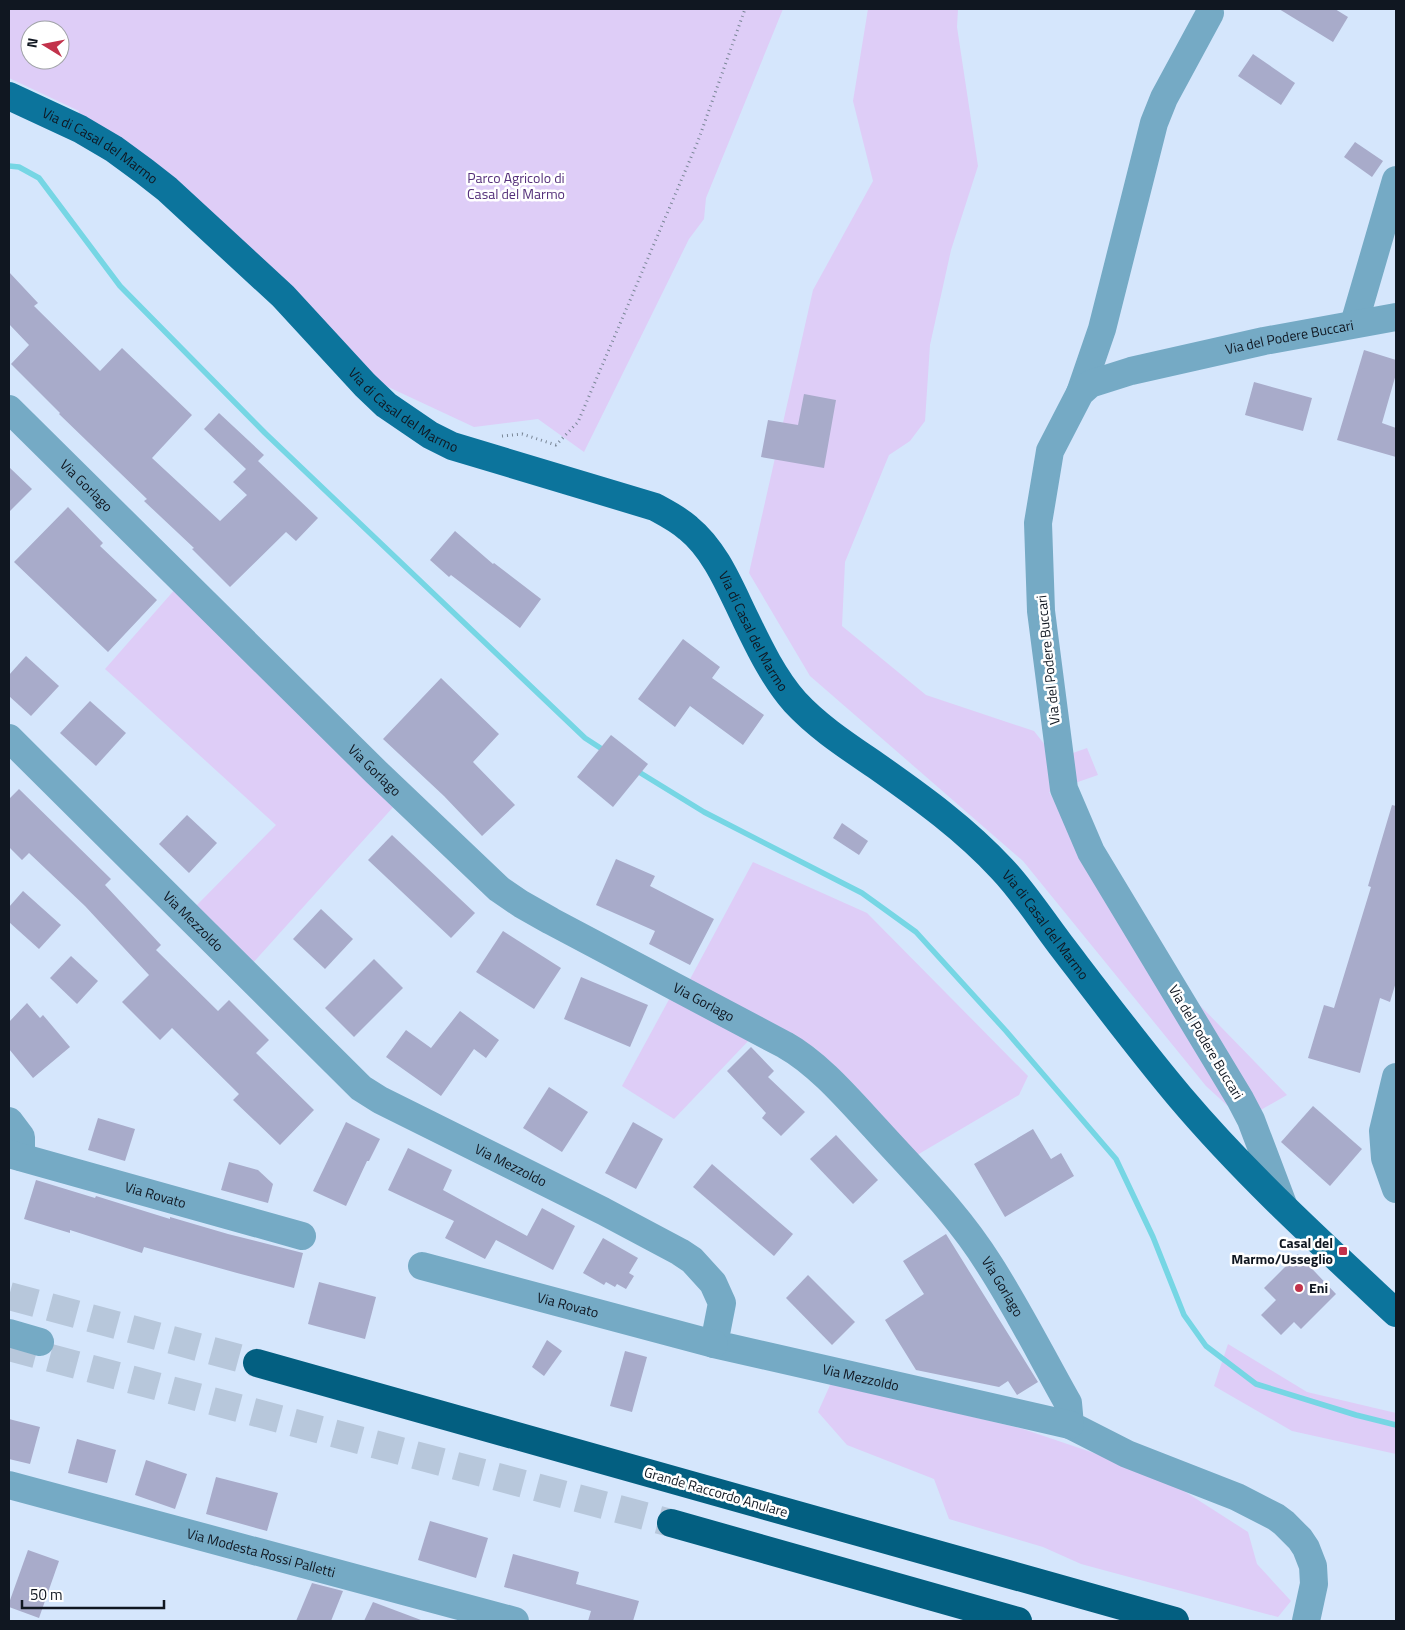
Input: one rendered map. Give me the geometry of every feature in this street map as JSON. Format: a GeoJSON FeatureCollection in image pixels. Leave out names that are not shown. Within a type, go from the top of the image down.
{"type":"FeatureCollection","features":[{"type":"Feature","properties":{"kind":"highway","name":"Grande Raccordo Anulare"},"geometry":{"type":"LineString","coordinates":[[257,1363],[1175,1621]]}},
{"type":"Feature","properties":{"kind":"highway"},"geometry":{"type":"LineString","coordinates":[[671,1523],[1018,1621]]}},
{"type":"Feature","properties":{"kind":"main road","name":"Via di Casal del Marmo"},"geometry":{"type":"LineString","coordinates":[[9,96],[80,129],[114,149],[144,171],[283,296],[365,385],[386,404],[430,435],[452,446],[655,507],[689,529],[704,545],[721,569],[748,625],[787,693],[827,731],[911,790],[958,826],[1004,871],[1112,1013],[1182,1099],[1284,1207],[1396,1313]]}},
{"type":"Feature","properties":{"kind":"street"},"geometry":{"type":"LineString","coordinates":[[1080,393],[1110,300],[1154,123],[1164,98],[1210,13]]}},
{"type":"Feature","properties":{"kind":"street"},"geometry":{"type":"LineString","coordinates":[[1354,324],[1396,180]]}},
{"type":"Feature","properties":{"kind":"street","name":"Via del Podere Buccari"},"geometry":{"type":"LineString","coordinates":[[1284,1207],[1251,1120],[1240,1099],[1091,852],[1064,789],[1041,611],[1038,523],[1050,451],[1080,393],[1090,384],[1131,371],[1264,342],[1396,317]]}},
{"type":"Feature","properties":{"kind":"street","name":"Via Gorlago"},"geometry":{"type":"LineString","coordinates":[[9,409],[376,772],[500,889],[521,904],[551,921],[785,1045],[809,1061],[874,1126],[956,1218],[973,1240],[989,1263],[1068,1403],[1070,1425]]}},
{"type":"Feature","properties":{"kind":"street","name":"Via Mezzoldo"},"geometry":{"type":"LineString","coordinates":[[9,738],[367,1093],[602,1211],[692,1260],[713,1283],[720,1295],[722,1303],[714,1344],[1070,1425]]}},
{"type":"Feature","properties":{"kind":"street"},"geometry":{"type":"LineString","coordinates":[[1396,1077],[1390,1126],[1383,1138],[1385,1158],[1396,1189]]}},
{"type":"Feature","properties":{"kind":"street"},"geometry":{"type":"LineString","coordinates":[[9,1120],[21,1137],[15,1156]]}},
{"type":"Feature","properties":{"kind":"street","name":"Via Rovato"},"geometry":{"type":"LineString","coordinates":[[15,1156],[302,1236]]}},
{"type":"Feature","properties":{"kind":"street","name":"Via Rovato"},"geometry":{"type":"LineString","coordinates":[[422,1266],[714,1344]]}},
{"type":"Feature","properties":{"kind":"street"},"geometry":{"type":"LineString","coordinates":[[9,1333],[40,1342]]}},
{"type":"Feature","properties":{"kind":"street"},"geometry":{"type":"LineString","coordinates":[[1070,1425],[1127,1454],[1237,1498],[1276,1517],[1284,1523],[1306,1548],[1313,1566],[1314,1584],[1306,1621]]}},
{"type":"Feature","properties":{"kind":"street","name":"Via Modesta Rossi Palletti"},"geometry":{"type":"LineString","coordinates":[[9,1485],[515,1621]]}},
{"type":"Feature","properties":{"kind":"path"},"geometry":{"type":"LineString","coordinates":[[496,437],[522,434],[556,444],[578,422],[698,141],[745,9]]}},
{"type":"Feature","properties":{"kind":"green space","name":"Parco Agricolo di Casal del Marmo"},"geometry":{"type":"Polygon","coordinates":[[[9,9],[783,9],[706,198],[704,219],[689,239],[584,452],[538,419],[474,427],[384,385],[78,114],[79,111],[9,78],[9,9]]]}},
{"type":"Feature","properties":{"kind":"green space"},"geometry":{"type":"Polygon","coordinates":[[[868,9],[958,9],[957,27],[978,166],[951,250],[930,345],[925,421],[910,441],[889,455],[845,562],[842,626],[926,695],[1034,731],[1056,759],[1087,748],[1098,775],[1049,792],[1126,919],[1187,992],[1287,1095],[1243,1120],[1206,1086],[1023,861],[810,676],[749,573],[813,290],[873,181],[853,101],[868,9]]]}},
{"type":"Feature","properties":{"kind":"green space"},"geometry":{"type":"Polygon","coordinates":[[[177,587],[395,805],[252,964],[194,908],[276,825],[105,669],[177,587]]]}},
{"type":"Feature","properties":{"kind":"green space"},"geometry":{"type":"Polygon","coordinates":[[[753,862],[867,913],[1028,1076],[1019,1095],[912,1158],[815,1048],[689,981],[753,862]]]}},
{"type":"Feature","properties":{"kind":"green space"},"geometry":{"type":"Polygon","coordinates":[[[672,994],[751,1038],[674,1119],[622,1086],[672,994]]]}},
{"type":"Feature","properties":{"kind":"green space"},"geometry":{"type":"Polygon","coordinates":[[[1228,1344],[1307,1392],[1396,1413],[1396,1454],[1292,1431],[1214,1386],[1228,1344]]]}},
{"type":"Feature","properties":{"kind":"green space"},"geometry":{"type":"Polygon","coordinates":[[[831,1383],[1023,1429],[1159,1475],[1248,1532],[1257,1564],[1291,1601],[1278,1617],[1081,1564],[1043,1547],[949,1519],[934,1479],[847,1445],[818,1412],[831,1383]]]}},
{"type":"Feature","properties":{"kind":"building"},"geometry":{"type":"Polygon","coordinates":[[[1279,9],[1335,9],[1348,17],[1333,42],[1279,9]]]}},
{"type":"Feature","properties":{"kind":"building"},"geometry":{"type":"Polygon","coordinates":[[[1253,54],[1295,83],[1281,105],[1238,76],[1253,54]]]}},
{"type":"Feature","properties":{"kind":"building"},"geometry":{"type":"Polygon","coordinates":[[[1355,142],[1383,161],[1372,177],[1344,157],[1355,142]]]}},
{"type":"Feature","properties":{"kind":"building"},"geometry":{"type":"Polygon","coordinates":[[[9,272],[38,303],[34,306],[100,371],[122,348],[192,415],[152,458],[220,521],[247,495],[233,482],[246,469],[204,429],[219,413],[264,455],[258,461],[318,518],[296,541],[286,532],[230,587],[192,549],[194,548],[144,501],[147,499],[59,414],[11,364],[29,345],[9,324],[9,272]]]}},
{"type":"Feature","properties":{"kind":"building"},"geometry":{"type":"Polygon","coordinates":[[[1364,350],[1396,360],[1396,374],[1382,423],[1396,428],[1396,457],[1337,440],[1364,350]]]}},
{"type":"Feature","properties":{"kind":"building"},"geometry":{"type":"Polygon","coordinates":[[[1254,382],[1312,398],[1303,431],[1245,415],[1254,382]]]}},
{"type":"Feature","properties":{"kind":"building"},"geometry":{"type":"Polygon","coordinates":[[[804,394],[836,400],[824,468],[761,457],[768,420],[798,425],[804,394]]]}},
{"type":"Feature","properties":{"kind":"building"},"geometry":{"type":"Polygon","coordinates":[[[9,467],[32,489],[9,512],[9,467]]]}},
{"type":"Feature","properties":{"kind":"building"},"geometry":{"type":"Polygon","coordinates":[[[68,507],[103,543],[100,546],[157,600],[108,652],[14,562],[68,507]]]}},
{"type":"Feature","properties":{"kind":"building"},"geometry":{"type":"Polygon","coordinates":[[[455,531],[493,564],[541,599],[520,628],[451,575],[449,577],[430,560],[455,531]]]}},
{"type":"Feature","properties":{"kind":"building"},"geometry":{"type":"Polygon","coordinates":[[[683,639],[720,667],[712,678],[764,715],[743,745],[690,706],[675,727],[638,699],[683,639]]]}},
{"type":"Feature","properties":{"kind":"building"},"geometry":{"type":"Polygon","coordinates":[[[26,656],[59,686],[31,716],[9,696],[9,675],[26,656]]]}},
{"type":"Feature","properties":{"kind":"building"},"geometry":{"type":"Polygon","coordinates":[[[441,678],[499,734],[473,762],[515,805],[482,836],[444,796],[383,739],[441,678]]]}},
{"type":"Feature","properties":{"kind":"building"},"geometry":{"type":"Polygon","coordinates":[[[90,701],[126,733],[96,766],[60,733],[90,701]]]}},
{"type":"Feature","properties":{"kind":"building"},"geometry":{"type":"Polygon","coordinates":[[[611,735],[648,764],[613,807],[577,777],[611,735]]]}},
{"type":"Feature","properties":{"kind":"building"},"geometry":{"type":"Polygon","coordinates":[[[19,789],[111,879],[105,885],[161,945],[156,950],[218,1011],[229,1000],[269,1040],[256,1053],[314,1110],[280,1145],[233,1100],[239,1094],[172,1028],[160,1040],[122,1002],[149,975],[85,906],[29,853],[22,860],[9,847],[9,799],[19,789]]]}},
{"type":"Feature","properties":{"kind":"building"},"geometry":{"type":"Polygon","coordinates":[[[1392,805],[1396,806],[1396,982],[1390,1002],[1380,998],[1360,1073],[1308,1058],[1324,1005],[1334,1008],[1371,887],[1368,886],[1392,805]]]}},
{"type":"Feature","properties":{"kind":"building"},"geometry":{"type":"Polygon","coordinates":[[[187,815],[217,843],[189,873],[159,844],[187,815]]]}},
{"type":"Feature","properties":{"kind":"building"},"geometry":{"type":"Polygon","coordinates":[[[842,823],[868,841],[859,855],[833,838],[842,823]]]}},
{"type":"Feature","properties":{"kind":"building"},"geometry":{"type":"Polygon","coordinates":[[[392,835],[475,913],[451,938],[368,860],[392,835]]]}},
{"type":"Feature","properties":{"kind":"building"},"geometry":{"type":"Polygon","coordinates":[[[616,859],[655,876],[650,886],[714,919],[690,965],[649,944],[655,931],[596,905],[616,859]]]}},
{"type":"Feature","properties":{"kind":"building"},"geometry":{"type":"Polygon","coordinates":[[[23,891],[61,925],[39,949],[9,922],[9,907],[23,891]]]}},
{"type":"Feature","properties":{"kind":"building"},"geometry":{"type":"Polygon","coordinates":[[[321,909],[353,939],[325,969],[293,939],[321,909]]]}},
{"type":"Feature","properties":{"kind":"building"},"geometry":{"type":"Polygon","coordinates":[[[503,931],[561,968],[534,1009],[476,972],[503,931]]]}},
{"type":"Feature","properties":{"kind":"building"},"geometry":{"type":"Polygon","coordinates":[[[71,956],[98,981],[77,1004],[50,978],[71,956]]]}},
{"type":"Feature","properties":{"kind":"building"},"geometry":{"type":"Polygon","coordinates":[[[374,959],[403,988],[354,1037],[325,1008],[374,959]]]}},
{"type":"Feature","properties":{"kind":"building"},"geometry":{"type":"Polygon","coordinates":[[[581,977],[648,1005],[630,1047],[564,1019],[581,977]]]}},
{"type":"Feature","properties":{"kind":"building"},"geometry":{"type":"Polygon","coordinates":[[[27,1003],[40,1018],[43,1015],[70,1047],[33,1078],[9,1049],[9,1022],[27,1003]]]}},
{"type":"Feature","properties":{"kind":"building"},"geometry":{"type":"Polygon","coordinates":[[[460,1011],[499,1040],[486,1058],[474,1049],[441,1096],[386,1057],[406,1030],[431,1048],[460,1011]]]}},
{"type":"Feature","properties":{"kind":"building"},"geometry":{"type":"Polygon","coordinates":[[[751,1047],[774,1071],[768,1077],[805,1112],[781,1136],[762,1118],[766,1113],[727,1071],[751,1047]]]}},
{"type":"Feature","properties":{"kind":"building"},"geometry":{"type":"Polygon","coordinates":[[[549,1087],[588,1112],[562,1152],[523,1128],[549,1087]]]}},
{"type":"Feature","properties":{"kind":"building"},"geometry":{"type":"Polygon","coordinates":[[[1313,1106],[1362,1149],[1330,1186],[1281,1142],[1313,1106]]]}},
{"type":"Feature","properties":{"kind":"building"},"geometry":{"type":"Polygon","coordinates":[[[98,1118],[135,1129],[125,1161],[88,1150],[98,1118]]]}},
{"type":"Feature","properties":{"kind":"building"},"geometry":{"type":"Polygon","coordinates":[[[346,1122],[380,1139],[369,1161],[367,1161],[346,1206],[313,1191],[346,1122]]]}},
{"type":"Feature","properties":{"kind":"building"},"geometry":{"type":"Polygon","coordinates":[[[633,1122],[663,1139],[636,1189],[605,1173],[633,1122]]]}},
{"type":"Feature","properties":{"kind":"building"},"geometry":{"type":"Polygon","coordinates":[[[1033,1129],[1051,1159],[1061,1153],[1074,1176],[1005,1217],[974,1164],[1033,1129]]]}},
{"type":"Feature","properties":{"kind":"building"},"geometry":{"type":"Polygon","coordinates":[[[836,1135],[878,1180],[853,1204],[810,1159],[836,1135]]]}},
{"type":"Feature","properties":{"kind":"building"},"geometry":{"type":"Polygon","coordinates":[[[408,1148],[452,1170],[443,1190],[527,1236],[542,1208],[575,1226],[553,1270],[496,1240],[485,1259],[445,1238],[454,1221],[388,1190],[408,1148]]]}},
{"type":"Feature","properties":{"kind":"building"},"geometry":{"type":"Polygon","coordinates":[[[229,1162],[258,1170],[273,1184],[268,1203],[221,1190],[229,1162]]]}},
{"type":"Feature","properties":{"kind":"building"},"geometry":{"type":"Polygon","coordinates":[[[712,1164],[793,1234],[774,1256],[693,1187],[712,1164]]]}},
{"type":"Feature","properties":{"kind":"building"},"geometry":{"type":"Polygon","coordinates":[[[36,1180],[170,1219],[170,1217],[303,1253],[294,1288],[144,1247],[142,1253],[70,1230],[70,1233],[24,1219],[36,1180]]]}},
{"type":"Feature","properties":{"kind":"building"},"geometry":{"type":"Polygon","coordinates":[[[946,1234],[1038,1382],[1017,1395],[1008,1381],[999,1387],[916,1370],[885,1320],[924,1294],[903,1261],[946,1234]]]}},
{"type":"Feature","properties":{"kind":"building"},"geometry":{"type":"Polygon","coordinates":[[[603,1238],[638,1258],[629,1273],[634,1276],[626,1289],[617,1284],[615,1287],[606,1282],[604,1285],[583,1273],[603,1238]]]}},
{"type":"Feature","properties":{"kind":"building"},"geometry":{"type":"Polygon","coordinates":[[[1298,1254],[1336,1294],[1301,1329],[1294,1322],[1281,1335],[1261,1315],[1276,1300],[1264,1288],[1298,1254]]]}},
{"type":"Feature","properties":{"kind":"building"},"geometry":{"type":"Polygon","coordinates":[[[808,1275],[855,1322],[832,1345],[786,1298],[808,1275]]]}},
{"type":"Feature","properties":{"kind":"building"},"geometry":{"type":"Polygon","coordinates":[[[319,1282],[376,1297],[365,1339],[308,1324],[319,1282]]]}},
{"type":"Feature","properties":{"kind":"building"},"geometry":{"type":"Polygon","coordinates":[[[547,1340],[562,1351],[544,1376],[532,1367],[547,1340]]]}},
{"type":"Feature","properties":{"kind":"building"},"geometry":{"type":"Polygon","coordinates":[[[625,1351],[647,1357],[632,1412],[610,1406],[625,1351]]]}},
{"type":"Feature","properties":{"kind":"building"},"geometry":{"type":"Polygon","coordinates":[[[9,1419],[40,1427],[30,1464],[9,1459],[9,1419]]]}},
{"type":"Feature","properties":{"kind":"building"},"geometry":{"type":"Polygon","coordinates":[[[77,1439],[116,1450],[107,1483],[68,1473],[77,1439]]]}},
{"type":"Feature","properties":{"kind":"building"},"geometry":{"type":"Polygon","coordinates":[[[146,1460],[187,1474],[175,1509],[135,1495],[146,1460]]]}},
{"type":"Feature","properties":{"kind":"building"},"geometry":{"type":"Polygon","coordinates":[[[216,1477],[278,1493],[267,1531],[206,1514],[216,1477]]]}},
{"type":"Feature","properties":{"kind":"building"},"geometry":{"type":"Polygon","coordinates":[[[430,1521],[488,1538],[476,1578],[418,1560],[430,1521]]]}},
{"type":"Feature","properties":{"kind":"building"},"geometry":{"type":"Polygon","coordinates":[[[28,1550],[59,1561],[39,1618],[9,1607],[28,1550]]]}},
{"type":"Feature","properties":{"kind":"building"},"geometry":{"type":"Polygon","coordinates":[[[513,1554],[579,1572],[576,1584],[639,1601],[633,1621],[588,1621],[591,1611],[504,1587],[513,1554]]]}},
{"type":"Feature","properties":{"kind":"building"},"geometry":{"type":"Polygon","coordinates":[[[312,1583],[343,1591],[331,1621],[296,1621],[312,1583]]]}},
{"type":"Feature","properties":{"kind":"building"},"geometry":{"type":"Polygon","coordinates":[[[373,1602],[421,1620],[421,1621],[364,1621],[373,1602]]]}},
{"type":"Feature","properties":{"kind":"waterway"},"geometry":{"type":"LineString","coordinates":[[9,166],[19,167],[39,178],[120,286],[265,433],[585,738],[605,751]]}},
{"type":"Feature","properties":{"kind":"waterway"},"geometry":{"type":"LineString","coordinates":[[634,769],[704,812],[862,893],[916,932],[1006,1031],[1116,1159],[1153,1237],[1184,1315],[1206,1346],[1256,1384],[1356,1415],[1396,1425]]}},
{"type":"Feature","properties":{"kind":"tunnel"},"geometry":{"type":"LineString","coordinates":[[9,1296],[257,1363]]}},
{"type":"Feature","properties":{"kind":"tunnel"},"geometry":{"type":"LineString","coordinates":[[9,1347],[671,1523]]}},
{"type":"Feature","properties":{"kind":"place","name":"Casal del Marmo/Usseglio"},"geometry":{"type":"Point","coordinates":[1343,1251]}},
{"type":"Feature","properties":{"kind":"place","name":"Eni"},"geometry":{"type":"Point","coordinates":[1299,1288]}}]}
